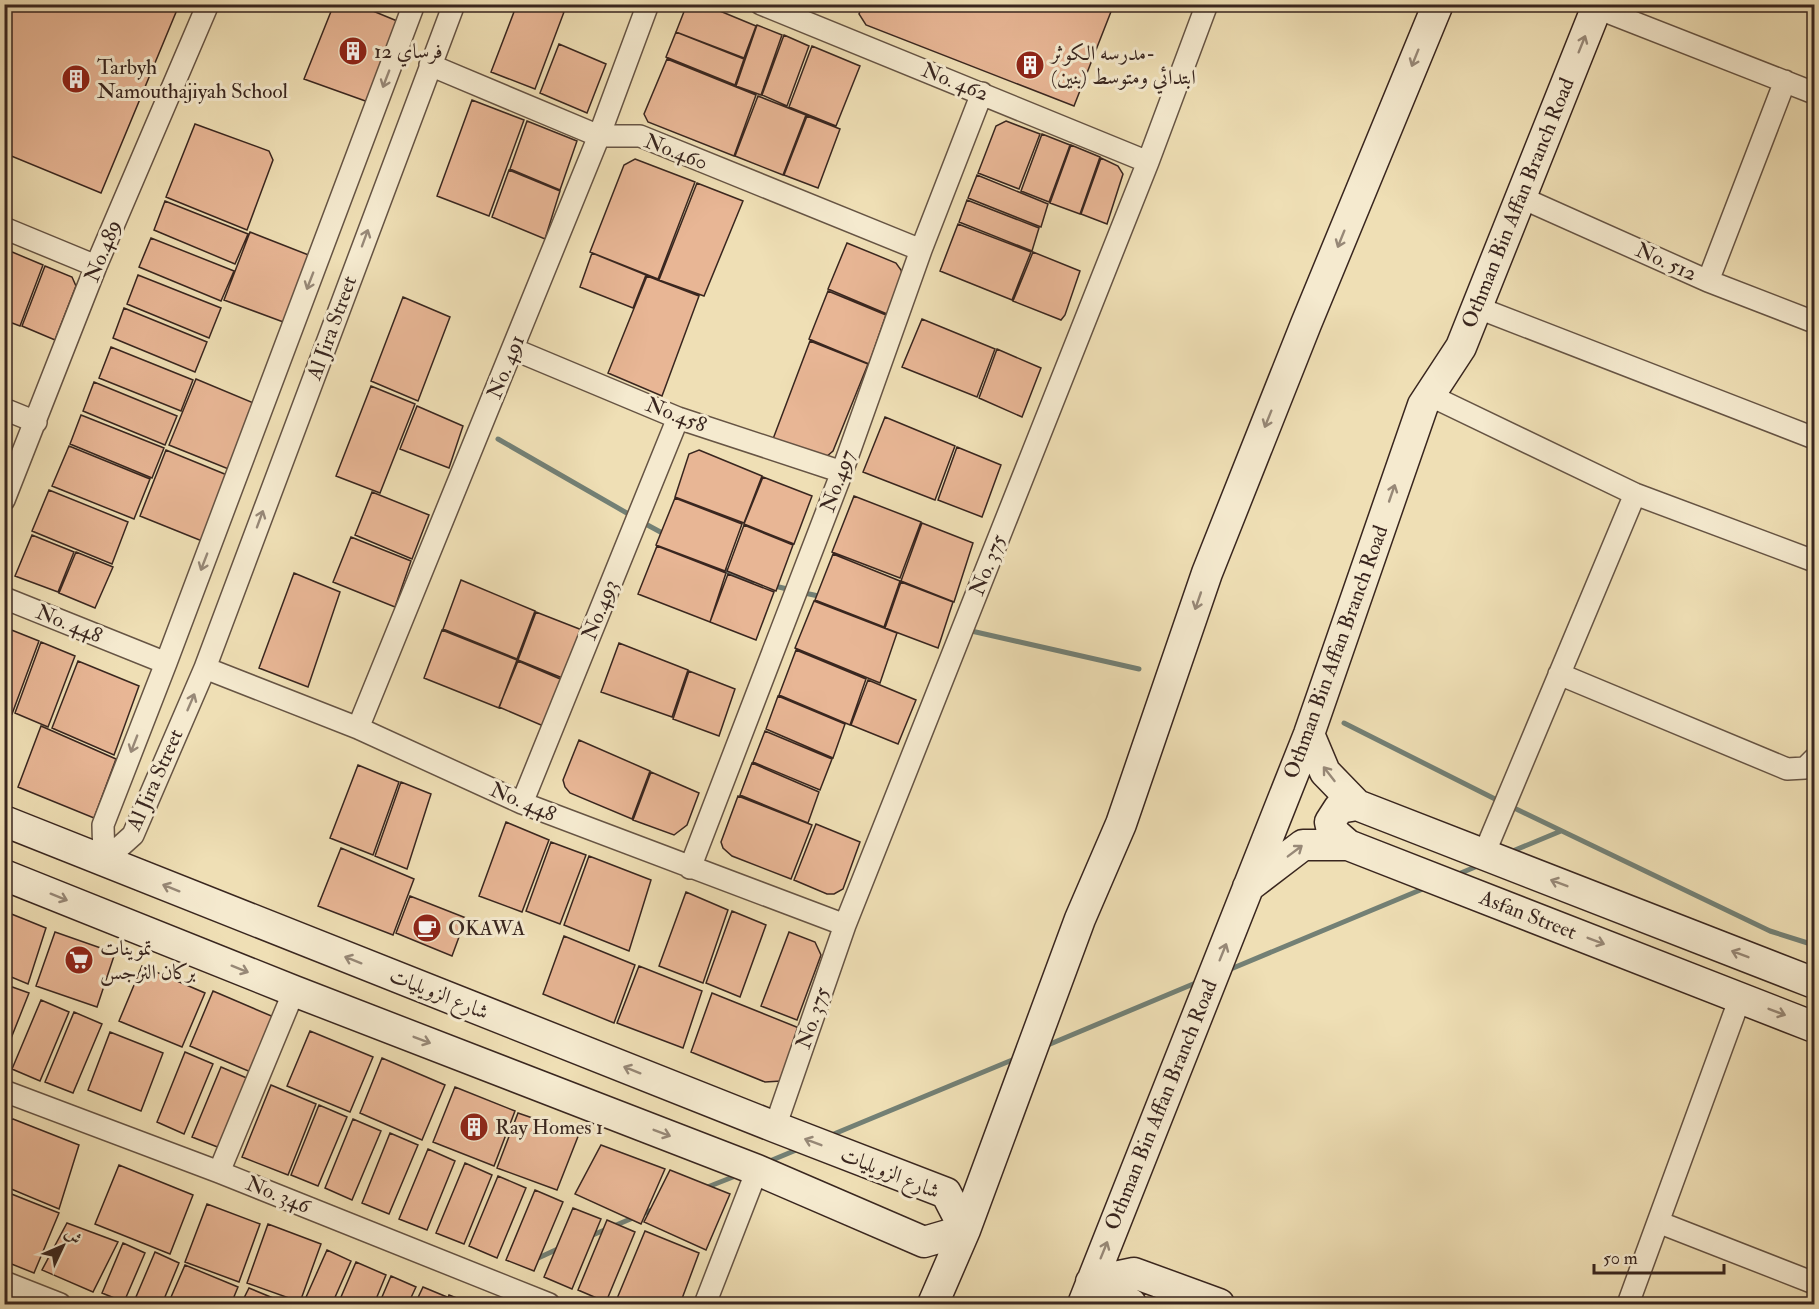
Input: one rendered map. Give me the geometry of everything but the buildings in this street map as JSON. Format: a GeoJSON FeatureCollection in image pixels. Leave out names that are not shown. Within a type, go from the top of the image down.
{"type":"FeatureCollection","features":[{"type":"Feature","properties":{"kind":"street","name":"No.489"},"geometry":{"type":"LineString","coordinates":[[4,500],[96,266],[208,4]]}},
{"type":"Feature","properties":{"kind":"street","name":"Al Jira Street"},"geometry":{"type":"LineString","coordinates":[[104,861],[103,825],[414,4]]}},
{"type":"Feature","properties":{"kind":"street","name":"Al Jira Street"},"geometry":{"type":"LineString","coordinates":[[104,861],[133,835],[205,668],[454,4]]}},
{"type":"Feature","properties":{"kind":"street","name":"No. 491"},"geometry":{"type":"LineString","coordinates":[[358,728],[599,136],[648,4]]}},
{"type":"Feature","properties":{"kind":"street","name":"No. 462"},"geometry":{"type":"LineString","coordinates":[[761,4],[1148,162]]}},
{"type":"Feature","properties":{"kind":"street","name":"No. 375"},"geometry":{"type":"LineString","coordinates":[[775,1127],[845,925],[1148,162],[1208,4]]}},
{"type":"Feature","properties":{"kind":"street"},"geometry":{"type":"LineString","coordinates":[[933,1305],[965,1230],[1080,919],[1121,824],[1207,573],[1306,324],[1438,4]]}},
{"type":"Feature","properties":{"kind":"street"},"geometry":{"type":"LineString","coordinates":[[1598,6],[1815,93]]}},
{"type":"Feature","properties":{"kind":"street","name":"Othman Bin Affan Branch Road"},"geometry":{"type":"LineString","coordinates":[[1087,1293],[1308,734],[1423,405],[1461,347],[1598,6]]}},
{"type":"Feature","properties":{"kind":"street","name":"No.460"},"geometry":{"type":"LineString","coordinates":[[430,65],[599,136],[640,136],[921,249]]}},
{"type":"Feature","properties":{"kind":"street"},"geometry":{"type":"LineString","coordinates":[[1708,281],[1785,81]]}},
{"type":"Feature","properties":{"kind":"street","name":"No.497"},"geometry":{"type":"LineString","coordinates":[[690,868],[842,472],[921,249],[982,93]]}},
{"type":"Feature","properties":{"kind":"street","name":"No. 512"},"geometry":{"type":"LineString","coordinates":[[1520,196],[1708,281],[1815,322]]}},
{"type":"Feature","properties":{"kind":"street"},"geometry":{"type":"LineString","coordinates":[[4,228],[96,266]]}},
{"type":"Feature","properties":{"kind":"street"},"geometry":{"type":"LineString","coordinates":[[1476,307],[1815,438]]}},
{"type":"Feature","properties":{"kind":"street","name":"No.458"},"geometry":{"type":"LineString","coordinates":[[513,349],[678,418],[842,472]]}},
{"type":"Feature","properties":{"kind":"street"},"geometry":{"type":"LineString","coordinates":[[1430,395],[1635,494],[1815,561]]}},
{"type":"Feature","properties":{"kind":"street"},"geometry":{"type":"LineString","coordinates":[[4,409],[36,422]]}},
{"type":"Feature","properties":{"kind":"street","name":"No.493"},"geometry":{"type":"LineString","coordinates":[[522,803],[678,418]]}},
{"type":"Feature","properties":{"kind":"street"},"geometry":{"type":"LineString","coordinates":[[1484,854],[1635,494]]}},
{"type":"Feature","properties":{"kind":"street","name":"No. 448"},"geometry":{"type":"LineString","coordinates":[[4,598],[166,663]]}},
{"type":"Feature","properties":{"kind":"street","name":"No. 448"},"geometry":{"type":"LineString","coordinates":[[205,668],[358,728],[522,803],[845,925]]}},
{"type":"Feature","properties":{"kind":"street"},"geometry":{"type":"LineString","coordinates":[[1558,674],[1788,769],[1805,768],[1815,759]]}},
{"type":"Feature","properties":{"kind":"street","name":"Asfan Street"},"geometry":{"type":"LineString","coordinates":[[1308,734],[1325,772],[1357,805],[1815,984]]}},
{"type":"Feature","properties":{"kind":"street"},"geometry":{"type":"LineString","coordinates":[[1348,845],[1332,831],[1330,822],[1339,808],[1357,805]]}},
{"type":"Feature","properties":{"kind":"street","name":"شارع الزويليات"},"geometry":{"type":"LineString","coordinates":[[4,821],[775,1127],[946,1192],[965,1230]]}},
{"type":"Feature","properties":{"kind":"street","name":"Asfan Street"},"geometry":{"type":"LineString","coordinates":[[1248,887],[1303,845],[1348,845],[1815,1027]]}},
{"type":"Feature","properties":{"kind":"street"},"geometry":{"type":"LineString","coordinates":[[4,875],[294,991],[757,1170],[924,1242],[965,1230]]}},
{"type":"Feature","properties":{"kind":"street"},"geometry":{"type":"LineString","coordinates":[[219,1172],[294,991]]}},
{"type":"Feature","properties":{"kind":"street"},"geometry":{"type":"LineString","coordinates":[[1628,1305],[1740,998]]}},
{"type":"Feature","properties":{"kind":"street","name":"No. 346"},"geometry":{"type":"LineString","coordinates":[[4,1091],[219,1172],[520,1299],[549,1305]]}},
{"type":"Feature","properties":{"kind":"street"},"geometry":{"type":"LineString","coordinates":[[705,1305],[757,1170]]}},
{"type":"Feature","properties":{"kind":"street"},"geometry":{"type":"LineString","coordinates":[[1658,1222],[1815,1283]]}},
{"type":"Feature","properties":{"kind":"street"},"geometry":{"type":"LineString","coordinates":[[1087,1293],[1134,1273],[1219,1305]]}},
{"type":"Feature","properties":{"kind":"street"},"geometry":{"type":"LineString","coordinates":[[4,1282],[60,1305]]}},
{"type":"Feature","properties":{"kind":"street"},"geometry":{"type":"LineString","coordinates":[[1087,1293],[1131,1305]]}},
{"type":"Feature","properties":{"kind":"waterway"},"geometry":{"type":"LineString","coordinates":[[498,439],[632,516]]}},
{"type":"Feature","properties":{"kind":"waterway"},"geometry":{"type":"LineString","coordinates":[[640,521],[666,535]]}},
{"type":"Feature","properties":{"kind":"waterway"},"geometry":{"type":"LineString","coordinates":[[723,569],[739,578],[753,581]]}},
{"type":"Feature","properties":{"kind":"waterway"},"geometry":{"type":"LineString","coordinates":[[771,585],[791,590]]}},
{"type":"Feature","properties":{"kind":"waterway"},"geometry":{"type":"LineString","coordinates":[[800,592],[823,597]]}},
{"type":"Feature","properties":{"kind":"waterway"},"geometry":{"type":"LineString","coordinates":[[967,630],[1139,669]]}},
{"type":"Feature","properties":{"kind":"waterway"},"geometry":{"type":"LineString","coordinates":[[1344,723],[1501,802]]}},
{"type":"Feature","properties":{"kind":"waterway"},"geometry":{"type":"LineString","coordinates":[[1510,806],[1770,931],[1814,945]]}},
{"type":"Feature","properties":{"kind":"waterway"},"geometry":{"type":"LineString","coordinates":[[1508,853],[1561,831]]}},
{"type":"Feature","properties":{"kind":"waterway"},"geometry":{"type":"LineString","coordinates":[[1456,875],[1480,865]]}},
{"type":"Feature","properties":{"kind":"waterway"},"geometry":{"type":"LineString","coordinates":[[1226,971],[1425,888]]}},
{"type":"Feature","properties":{"kind":"waterway"},"geometry":{"type":"LineString","coordinates":[[1043,1047],[1198,982]]}},
{"type":"Feature","properties":{"kind":"waterway"},"geometry":{"type":"LineString","coordinates":[[829,1136],[1017,1058]]}},
{"type":"Feature","properties":{"kind":"waterway"},"geometry":{"type":"LineString","coordinates":[[765,1163],[801,1148]]}},
{"type":"Feature","properties":{"kind":"waterway"},"geometry":{"type":"LineString","coordinates":[[705,1188],[738,1175]]}},
{"type":"Feature","properties":{"kind":"waterway"},"geometry":{"type":"LineString","coordinates":[[588,1237],[654,1209]]}},
{"type":"Feature","properties":{"kind":"waterway"},"geometry":{"type":"LineString","coordinates":[[536,1259],[560,1248]]}},
{"type":"Feature","properties":{"kind":"place","name":"فرساي 12"},"geometry":{"type":"Point","coordinates":[353,51]}},
{"type":"Feature","properties":{"kind":"place","name":"مدرسه الكوثر- ابتدائي ومتوسط (بنين)"},"geometry":{"type":"Point","coordinates":[1030,65]}},
{"type":"Feature","properties":{"kind":"place","name":"Tarbyh Namouthajiyah School"},"geometry":{"type":"Point","coordinates":[76,79]}},
{"type":"Feature","properties":{"kind":"place","name":"OKAWA"},"geometry":{"type":"Point","coordinates":[427,928]}},
{"type":"Feature","properties":{"kind":"place","name":"تموينات بركان النرجس"},"geometry":{"type":"Point","coordinates":[79,960]}},
{"type":"Feature","properties":{"kind":"place","name":"Ray Homes 1"},"geometry":{"type":"Point","coordinates":[474,1127]}}]}
